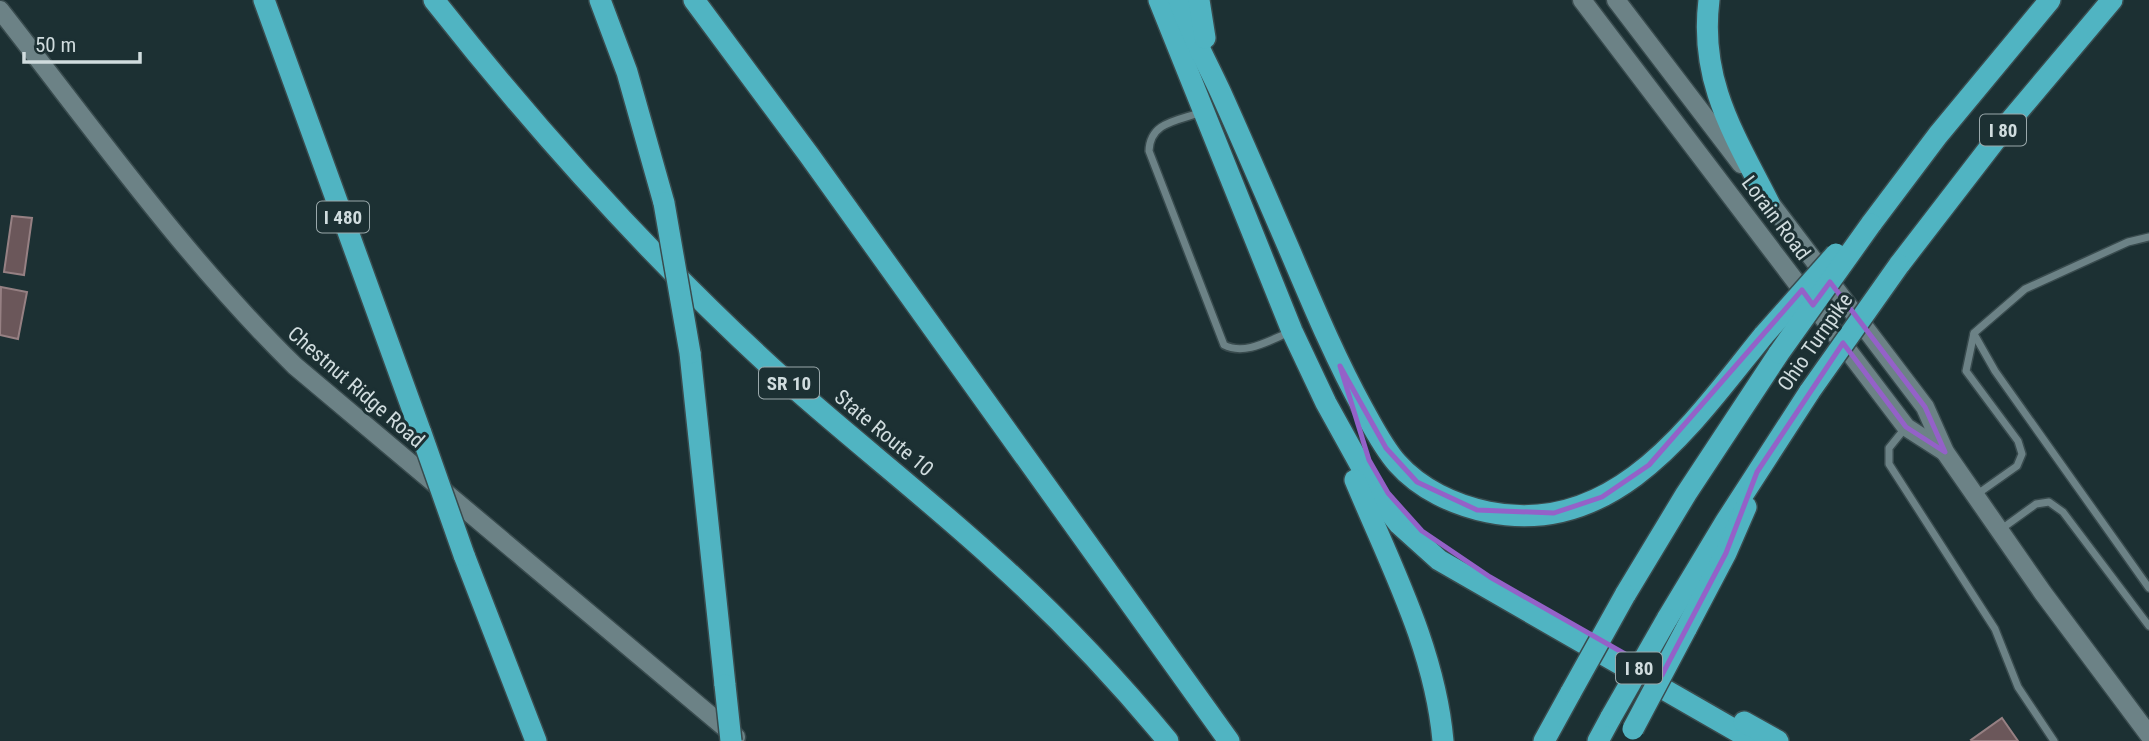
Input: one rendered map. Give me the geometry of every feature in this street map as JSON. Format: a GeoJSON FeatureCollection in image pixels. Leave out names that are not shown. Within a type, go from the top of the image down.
{"type":"FeatureCollection","features":[{"type":"Feature","properties":{"kind":"highway","name":"I 480"},"geometry":{"type":"LineString","coordinates":[[264,0],[464,555],[536,741]]}},
{"type":"Feature","properties":{"kind":"highway","name":"State Route 10"},"geometry":{"type":"LineString","coordinates":[[434,0],[546,137],[684,286],[814,405],[966,534],[1026,589],[1088,649],[1168,741]]}},
{"type":"Feature","properties":{"kind":"highway"},"geometry":{"type":"LineString","coordinates":[[600,0],[627,72],[664,203],[690,353],[731,741]]}},
{"type":"Feature","properties":{"kind":"highway"},"geometry":{"type":"LineString","coordinates":[[694,0],[817,166],[1230,741]]}},
{"type":"Feature","properties":{"kind":"highway"},"geometry":{"type":"LineString","coordinates":[[1199,0],[1202,27],[1220,91],[1340,366],[1386,448],[1400,466],[1417,482],[1448,499],[1477,510],[1508,515],[1539,515],[1585,505],[1634,478],[1683,431],[1764,335],[1870,222]]}},
{"type":"Feature","properties":{"kind":"highway"},"geometry":{"type":"LineString","coordinates":[[1709,0],[1707,34],[1710,70],[1715,88],[1729,124],[1769,203]]}},
{"type":"Feature","properties":{"kind":"highway","name":"I 80"},"geometry":{"type":"LineString","coordinates":[[1870,222],[2050,0]]}},
{"type":"Feature","properties":{"kind":"highway","name":"Ohio Turnpike"},"geometry":{"type":"LineString","coordinates":[[1598,741],[1667,619],[1810,391],[1899,265],[1981,157],[2112,0]]}},
{"type":"Feature","properties":{"kind":"highway"},"geometry":{"type":"LineString","coordinates":[[1166,4],[1220,91]]}},
{"type":"Feature","properties":{"kind":"highway"},"geometry":{"type":"LineString","coordinates":[[1166,4],[1203,111],[1292,331],[1326,403],[1383,504],[1410,536],[1439,560],[1754,741]]}},
{"type":"Feature","properties":{"kind":"highway","name":"Ohio Turnpike"},"geometry":{"type":"LineString","coordinates":[[1544,741],[1625,595],[1686,494],[1870,222]]}},
{"type":"Feature","properties":{"kind":"highway"},"geometry":{"type":"LineString","coordinates":[[1340,366],[1360,440],[1369,460],[1388,493],[1422,531],[1490,577],[1778,741]]}},
{"type":"Feature","properties":{"kind":"highway"},"geometry":{"type":"LineString","coordinates":[[1326,403],[1423,647],[1435,690],[1443,741]]}},
{"type":"Feature","properties":{"kind":"highway"},"geometry":{"type":"LineString","coordinates":[[1630,735],[1727,553],[1757,472]]}},
{"type":"Feature","properties":{"kind":"street","name":"Lorain Road"},"geometry":{"type":"LineString","coordinates":[[1582,0],[1906,427],[1945,452]]}},
{"type":"Feature","properties":{"kind":"street","name":"Lorain Road"},"geometry":{"type":"LineString","coordinates":[[1616,0],[1925,407],[1945,452],[2043,593],[2149,736]]}},
{"type":"Feature","properties":{"kind":"street","name":"Chestnut Ridge Road"},"geometry":{"type":"LineString","coordinates":[[0,10],[201,266],[246,318],[306,375],[741,741]]}},
{"type":"Feature","properties":{"kind":"street"},"geometry":{"type":"LineString","coordinates":[[1709,168],[1731,150]]}},
{"type":"Feature","properties":{"kind":"lane"},"geometry":{"type":"LineString","coordinates":[[1203,111],[1156,129],[1149,138],[1149,152],[1207,303],[1224,345],[1231,349],[1246,349],[1292,331]]}},
{"type":"Feature","properties":{"kind":"lane"},"geometry":{"type":"LineString","coordinates":[[1975,496],[2018,466],[2022,454],[2018,441],[1966,371],[1973,333],[2025,289],[2128,242],[2149,237]]}},
{"type":"Feature","properties":{"kind":"lane"},"geometry":{"type":"LineString","coordinates":[[1973,333],[1995,371],[2149,588]]}},
{"type":"Feature","properties":{"kind":"lane"},"geometry":{"type":"LineString","coordinates":[[1906,427],[1889,448],[1889,464],[1995,629],[2018,687],[2054,741]]}},
{"type":"Feature","properties":{"kind":"lane"},"geometry":{"type":"LineString","coordinates":[[1999,530],[2036,504],[2049,502],[2063,512],[2149,626]]}},
{"type":"Feature","properties":{"kind":"highlighted area"},"geometry":{"type":"Polygon","coordinates":[[[1830,282],[1925,407],[1945,452],[1906,427],[1843,343],[1757,472],[1726,553],[1662,675],[1490,577],[1422,531],[1388,493],[1369,460],[1340,366],[1386,448],[1417,482],[1477,510],[1554,513],[1602,497],[1649,465],[1802,290],[1813,305],[1830,282]]]}},
{"type":"Feature","properties":{"kind":"building"},"geometry":{"type":"Polygon","coordinates":[[[12,216],[32,218],[24,275],[4,272],[12,216]]]}},
{"type":"Feature","properties":{"kind":"building"},"geometry":{"type":"Polygon","coordinates":[[[1,287],[27,292],[18,339],[0,335],[1,287]]]}},
{"type":"Feature","properties":{"kind":"building"},"geometry":{"type":"Polygon","coordinates":[[[2002,718],[2018,741],[1971,740],[2002,718]]]}}]}
